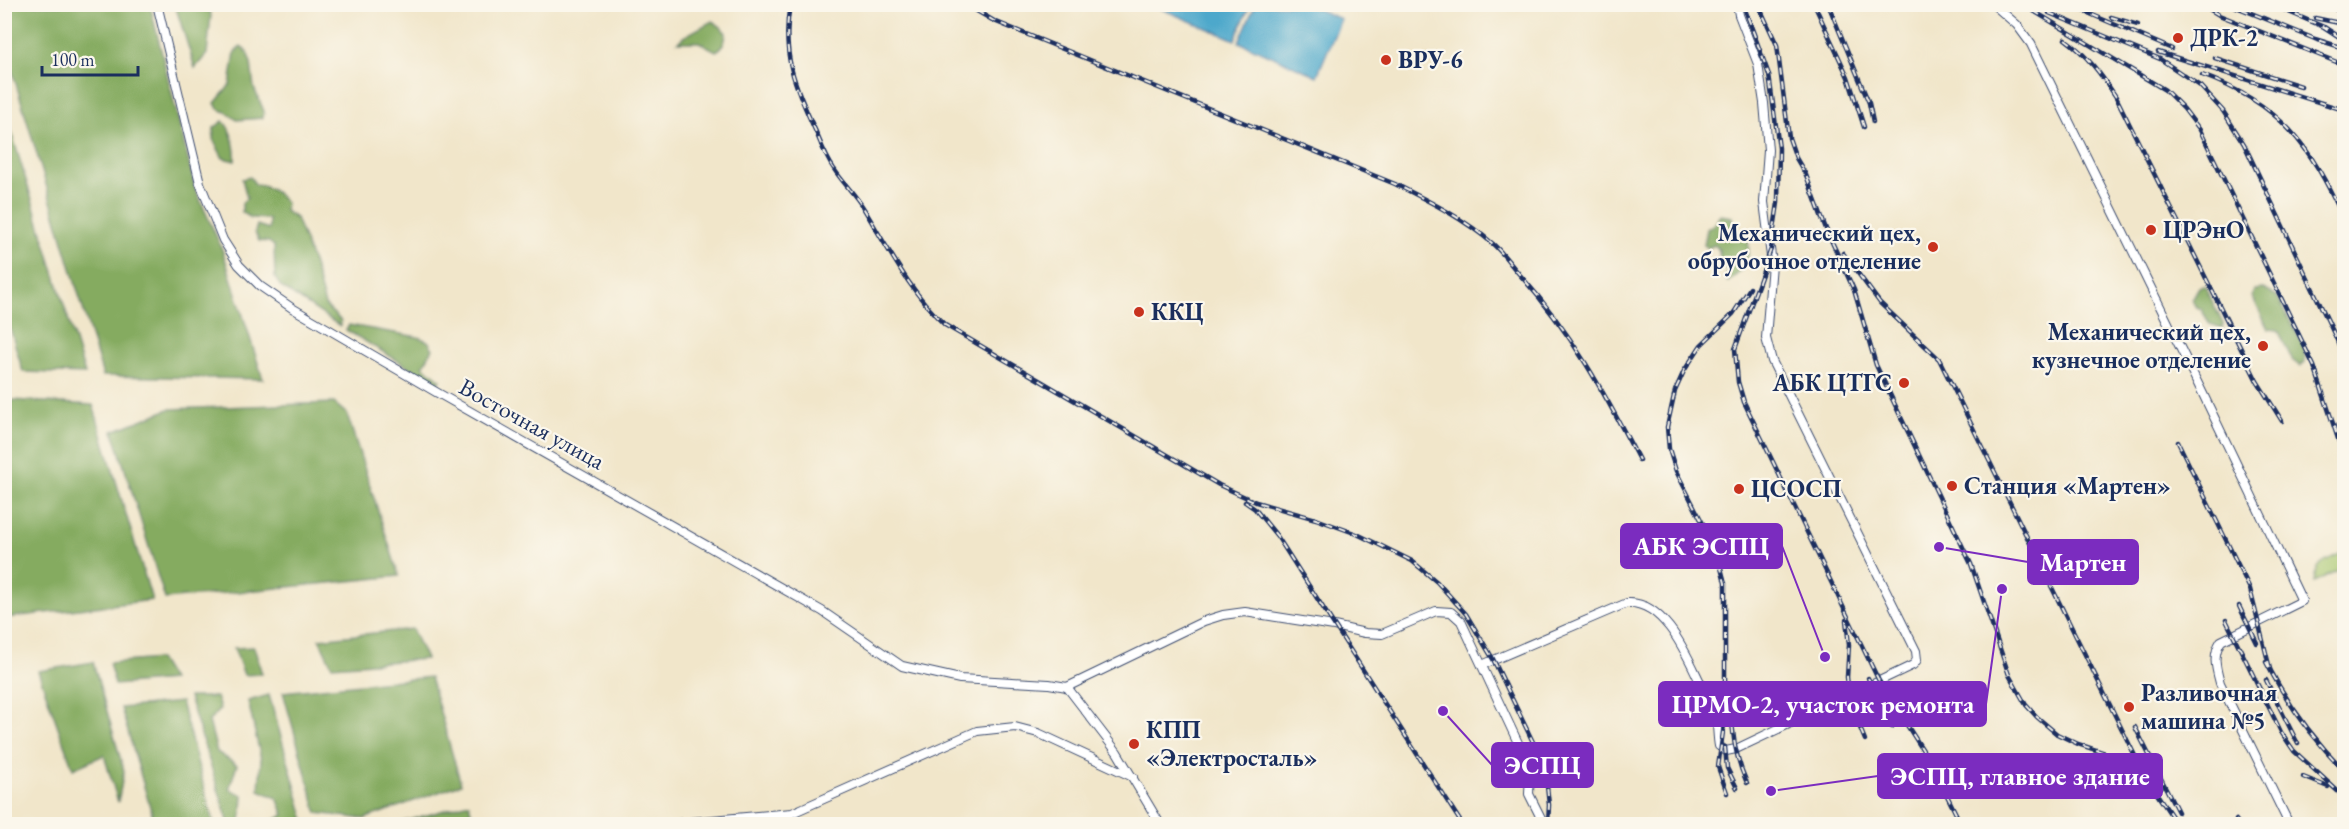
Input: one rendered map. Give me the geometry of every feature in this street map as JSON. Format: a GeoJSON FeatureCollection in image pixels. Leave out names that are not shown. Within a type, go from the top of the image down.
{"type":"FeatureCollection","features":[{"type":"Feature","properties":{"kind":"street","name":"Восточная улица"},"geometry":{"type":"LineString","coordinates":[[157,4],[200,183],[223,240],[239,265],[260,286],[292,308],[436,392],[822,611],[902,666],[960,679],[1067,687]]}},
{"type":"Feature","properties":{"kind":"street"},"geometry":{"type":"LineString","coordinates":[[1482,664],[1627,603],[1637,603],[1649,609],[1668,625],[1683,649],[1715,712],[1719,746],[1726,751],[1736,749],[1821,710],[1913,665],[1917,660],[1916,651],[1772,361],[1766,338],[1772,264],[1764,202],[1768,150],[1764,103],[1758,64],[1737,4]]}},
{"type":"Feature","properties":{"kind":"street"},"geometry":{"type":"LineString","coordinates":[[1993,4],[2017,25],[2031,44],[2302,601],[2221,641],[2216,652],[2215,665],[2220,683],[2289,825]]}},
{"type":"Feature","properties":{"kind":"street"},"geometry":{"type":"LineString","coordinates":[[1160,825],[1117,752],[1067,687],[1204,621],[1223,615],[1245,612],[1382,634],[1436,611],[1451,612],[1461,621],[1526,760],[1530,773],[1529,794],[1544,825]]}},
{"type":"Feature","properties":{"kind":"street"},"geometry":{"type":"LineString","coordinates":[[667,825],[792,813],[977,731],[1003,727],[1015,727],[1038,733],[1133,777]]}},
{"type":"Feature","properties":{"kind":"green space"},"geometry":{"type":"Polygon","coordinates":[[[4,5],[150,5],[195,188],[222,249],[263,379],[103,376],[5,47],[4,5]]]}},
{"type":"Feature","properties":{"kind":"green space"},"geometry":{"type":"Polygon","coordinates":[[[175,5],[208,5],[211,15],[207,54],[195,68],[175,5]]]}},
{"type":"Feature","properties":{"kind":"green space"},"geometry":{"type":"Polygon","coordinates":[[[712,21],[726,33],[721,48],[716,51],[699,42],[678,42],[683,37],[712,21]]]}},
{"type":"Feature","properties":{"kind":"green space"},"geometry":{"type":"Polygon","coordinates":[[[241,46],[247,52],[251,63],[254,88],[264,111],[263,118],[237,120],[218,109],[215,103],[230,85],[235,52],[241,46]]]}},
{"type":"Feature","properties":{"kind":"green space"},"geometry":{"type":"Polygon","coordinates":[[[4,111],[85,374],[23,372],[5,311],[4,111]]]}},
{"type":"Feature","properties":{"kind":"green space"},"geometry":{"type":"Polygon","coordinates":[[[223,121],[233,140],[235,161],[223,158],[213,139],[214,128],[223,121]]]}},
{"type":"Feature","properties":{"kind":"green space"},"geometry":{"type":"Polygon","coordinates":[[[250,177],[256,185],[269,188],[276,193],[286,203],[285,211],[296,218],[314,265],[325,305],[341,321],[340,326],[281,287],[275,278],[274,246],[269,242],[259,241],[255,232],[257,225],[269,229],[269,219],[251,218],[242,212],[242,203],[247,198],[242,179],[250,177]]]}},
{"type":"Feature","properties":{"kind":"green space"},"geometry":{"type":"Polygon","coordinates":[[[1720,215],[1732,217],[1734,238],[1748,238],[1749,245],[1745,263],[1728,282],[1725,277],[1728,270],[1720,264],[1719,250],[1715,245],[1708,248],[1704,245],[1707,229],[1720,215]]]}},
{"type":"Feature","properties":{"kind":"green space"},"geometry":{"type":"Polygon","coordinates":[[[2205,286],[2223,324],[2222,328],[2210,324],[2192,299],[2199,287],[2205,286]]]}},
{"type":"Feature","properties":{"kind":"green space"},"geometry":{"type":"Polygon","coordinates":[[[2263,289],[2277,296],[2304,347],[2305,362],[2300,366],[2292,360],[2278,330],[2268,329],[2252,296],[2254,290],[2263,289]]]}},
{"type":"Feature","properties":{"kind":"green space"},"geometry":{"type":"Polygon","coordinates":[[[349,325],[418,337],[428,341],[433,349],[423,366],[441,380],[437,384],[346,330],[349,325]]]}},
{"type":"Feature","properties":{"kind":"green space"},"geometry":{"type":"Polygon","coordinates":[[[12,400],[93,405],[152,600],[5,618],[4,411],[12,400]]]}},
{"type":"Feature","properties":{"kind":"green space"},"geometry":{"type":"Polygon","coordinates":[[[334,403],[347,414],[399,576],[165,599],[113,431],[169,409],[334,403]]]}},
{"type":"Feature","properties":{"kind":"green space"},"geometry":{"type":"Polygon","coordinates":[[[2344,552],[2344,567],[2314,582],[2317,570],[2323,562],[2344,552]]]}},
{"type":"Feature","properties":{"kind":"green space"},"geometry":{"type":"Polygon","coordinates":[[[412,629],[426,659],[332,666],[319,639],[412,629]]]}},
{"type":"Feature","properties":{"kind":"green space"},"geometry":{"type":"Polygon","coordinates":[[[254,647],[262,674],[244,675],[234,648],[254,647]]]}},
{"type":"Feature","properties":{"kind":"green space"},"geometry":{"type":"Polygon","coordinates":[[[159,659],[172,680],[115,685],[109,663],[159,659]]]}},
{"type":"Feature","properties":{"kind":"green space"},"geometry":{"type":"Polygon","coordinates":[[[93,662],[124,771],[118,802],[104,755],[73,769],[38,671],[93,662]]]}},
{"type":"Feature","properties":{"kind":"green space"},"geometry":{"type":"Polygon","coordinates":[[[430,677],[461,784],[364,819],[317,813],[283,692],[430,677]]]}},
{"type":"Feature","properties":{"kind":"green space"},"geometry":{"type":"Polygon","coordinates":[[[269,695],[306,824],[266,824],[284,815],[277,798],[259,790],[261,759],[248,701],[269,695]]]}},
{"type":"Feature","properties":{"kind":"green space"},"geometry":{"type":"Polygon","coordinates":[[[189,697],[216,697],[220,709],[209,721],[217,752],[237,765],[229,789],[243,795],[241,824],[229,824],[189,697]]]}},
{"type":"Feature","properties":{"kind":"green space"},"geometry":{"type":"Polygon","coordinates":[[[181,702],[214,824],[155,824],[121,708],[181,702]]]}},
{"type":"Feature","properties":{"kind":"green space"},"geometry":{"type":"Polygon","coordinates":[[[469,803],[474,824],[396,824],[469,803]]]}},
{"type":"Feature","properties":{"kind":"water"},"geometry":{"type":"Polygon","coordinates":[[[1250,4],[1235,40],[1152,5],[1250,4]]]}},
{"type":"Feature","properties":{"kind":"water"},"geometry":{"type":"Polygon","coordinates":[[[1255,5],[1307,5],[1341,19],[1317,76],[1239,42],[1255,5]]]}},
{"type":"Feature","properties":{"kind":"railway"},"geometry":{"type":"LineString","coordinates":[[790,4],[787,39],[792,70],[824,151],[911,285],[932,312],[945,325],[1219,485],[1256,502],[1316,519],[1357,534],[1412,561],[1437,582],[1466,614],[1493,659],[1545,767],[1549,805],[1548,824]]}},
{"type":"Feature","properties":{"kind":"railway"},"geometry":{"type":"LineString","coordinates":[[965,4],[994,21],[1395,184],[1471,226],[1500,251],[1556,319],[1600,387],[1639,460]]}},
{"type":"Feature","properties":{"kind":"railway"},"geometry":{"type":"LineString","coordinates":[[1743,4],[1769,75],[1779,148],[1778,203],[1771,249],[1735,349],[1738,382],[1744,402],[1879,681],[1931,763],[1961,824]]}},
{"type":"Feature","properties":{"kind":"railway"},"geometry":{"type":"LineString","coordinates":[[1758,4],[1777,45],[1789,138],[1796,158],[1806,175],[1826,229],[1854,290],[1876,365],[1971,564],[2009,675],[2026,705],[2037,717],[2057,734],[2078,744],[2120,758],[2149,782],[2177,824]]}},
{"type":"Feature","properties":{"kind":"railway"},"geometry":{"type":"LineString","coordinates":[[1814,4],[1848,77],[1864,127]]}},
{"type":"Feature","properties":{"kind":"railway"},"geometry":{"type":"LineString","coordinates":[[1828,4],[1869,103],[1873,122]]}},
{"type":"Feature","properties":{"kind":"railway"},"geometry":{"type":"LineString","coordinates":[[2022,4],[2165,90],[2200,130],[2314,366],[2344,457]]}},
{"type":"Feature","properties":{"kind":"railway"},"geometry":{"type":"LineString","coordinates":[[2067,4],[2172,49]]}},
{"type":"Feature","properties":{"kind":"railway"},"geometry":{"type":"LineString","coordinates":[[2201,4],[2219,15],[2344,65]]}},
{"type":"Feature","properties":{"kind":"railway"},"geometry":{"type":"LineString","coordinates":[[2229,4],[2315,39],[2344,48]]}},
{"type":"Feature","properties":{"kind":"railway"},"geometry":{"type":"LineString","coordinates":[[2270,4],[2324,27],[2344,40]]}},
{"type":"Feature","properties":{"kind":"railway"},"geometry":{"type":"LineString","coordinates":[[2323,4],[2344,13]]}},
{"type":"Feature","properties":{"kind":"railway"},"geometry":{"type":"LineString","coordinates":[[2049,13],[2160,59],[2200,86],[2223,111],[2244,144],[2344,359]]}},
{"type":"Feature","properties":{"kind":"railway"},"geometry":{"type":"LineString","coordinates":[[2111,17],[2138,25]]}},
{"type":"Feature","properties":{"kind":"railway"},"geometry":{"type":"LineString","coordinates":[[2315,18],[2344,24]]}},
{"type":"Feature","properties":{"kind":"railway"},"geometry":{"type":"LineString","coordinates":[[2065,39],[2093,65],[2116,97],[2257,381],[2282,421]]}},
{"type":"Feature","properties":{"kind":"railway"},"geometry":{"type":"LineString","coordinates":[[2158,52],[2344,110]]}},
{"type":"Feature","properties":{"kind":"railway"},"geometry":{"type":"LineString","coordinates":[[2215,58],[2301,86]]}},
{"type":"Feature","properties":{"kind":"railway"},"geometry":{"type":"LineString","coordinates":[[2202,75],[2253,99],[2290,130],[2319,169],[2344,219]]}},
{"type":"Feature","properties":{"kind":"railway"},"geometry":{"type":"LineString","coordinates":[[1843,253],[1880,303],[1939,359],[2144,774]]}},
{"type":"Feature","properties":{"kind":"railway"},"geometry":{"type":"LineString","coordinates":[[1727,793],[1718,767],[1725,718],[1725,583],[1716,549],[1676,471],[1669,449],[1667,427],[1675,391],[1684,371],[1701,345],[1733,314],[1750,288]]}},
{"type":"Feature","properties":{"kind":"railway"},"geometry":{"type":"LineString","coordinates":[[2178,442],[2250,589],[2270,669]]}},
{"type":"Feature","properties":{"kind":"railway"},"geometry":{"type":"LineString","coordinates":[[1245,502],[1255,509],[1277,536],[1462,824]]}},
{"type":"Feature","properties":{"kind":"railway"},"geometry":{"type":"LineString","coordinates":[[2239,606],[2257,643]]}},
{"type":"Feature","properties":{"kind":"railway"},"geometry":{"type":"LineString","coordinates":[[1846,620],[1849,645],[1847,677],[1849,696],[1865,740]]}},
{"type":"Feature","properties":{"kind":"railway"},"geometry":{"type":"LineString","coordinates":[[2226,620],[2281,732],[2294,751],[2344,797]]}},
{"type":"Feature","properties":{"kind":"railway"},"geometry":{"type":"LineString","coordinates":[[2266,662],[2301,719],[2344,770]]}},
{"type":"Feature","properties":{"kind":"railway"},"geometry":{"type":"LineString","coordinates":[[1868,678],[1892,727]]}},
{"type":"Feature","properties":{"kind":"railway"},"geometry":{"type":"LineString","coordinates":[[2266,680],[2298,744]]}},
{"type":"Feature","properties":{"kind":"railway"},"geometry":{"type":"LineString","coordinates":[[1732,713],[1736,749],[1747,783]]}},
{"type":"Feature","properties":{"kind":"railway"},"geometry":{"type":"LineString","coordinates":[[2135,727],[2178,812]]}},
{"type":"Feature","properties":{"kind":"railway"},"geometry":{"type":"LineString","coordinates":[[1725,747],[1727,768],[1737,788]]}},
{"type":"Feature","properties":{"kind":"railway"},"geometry":{"type":"LineString","coordinates":[[2303,777],[2328,787]]}},
{"type":"Feature","properties":{"kind":"railway"},"geometry":{"type":"LineString","coordinates":[[2236,820],[2239,824]]}},
{"type":"Feature","properties":{"kind":"place","name":"ДРК-2"},"geometry":{"type":"Point","coordinates":[2178,38]}},
{"type":"Feature","properties":{"kind":"place","name":"ВРУ-6"},"geometry":{"type":"Point","coordinates":[1386,60]}},
{"type":"Feature","properties":{"kind":"place","name":"ЦРЭнО"},"geometry":{"type":"Point","coordinates":[2151,230]}},
{"type":"Feature","properties":{"kind":"place","name":"Механический цех, обрубочное отделение"},"geometry":{"type":"Point","coordinates":[1933,247]}},
{"type":"Feature","properties":{"kind":"place","name":"ККЦ"},"geometry":{"type":"Point","coordinates":[1139,312]}},
{"type":"Feature","properties":{"kind":"place","name":"Механический цех, кузнечное отделение"},"geometry":{"type":"Point","coordinates":[2263,346]}},
{"type":"Feature","properties":{"kind":"place","name":"АБК ЦТГС"},"geometry":{"type":"Point","coordinates":[1904,383]}},
{"type":"Feature","properties":{"kind":"place","name":"Станция «Мартен»"},"geometry":{"type":"Point","coordinates":[1952,486]}},
{"type":"Feature","properties":{"kind":"place","name":"ЦСОСП"},"geometry":{"type":"Point","coordinates":[1739,489]}},
{"type":"Feature","properties":{"kind":"place","name":"Мартен"},"geometry":{"type":"Point","coordinates":[1939,547]}},
{"type":"Feature","properties":{"kind":"place","name":"ЦРМО-2, участок ремонта"},"geometry":{"type":"Point","coordinates":[2002,589]}},
{"type":"Feature","properties":{"kind":"place","name":"АБК ЭСПЦ"},"geometry":{"type":"Point","coordinates":[1825,657]}},
{"type":"Feature","properties":{"kind":"place","name":"Разливочная машина №5"},"geometry":{"type":"Point","coordinates":[2129,707]}},
{"type":"Feature","properties":{"kind":"place","name":"ЭСПЦ"},"geometry":{"type":"Point","coordinates":[1443,711]}},
{"type":"Feature","properties":{"kind":"place","name":"КПП «Электросталь»"},"geometry":{"type":"Point","coordinates":[1134,744]}},
{"type":"Feature","properties":{"kind":"place","name":"ЭСПЦ, главное здание"},"geometry":{"type":"Point","coordinates":[1771,791]}}]}
